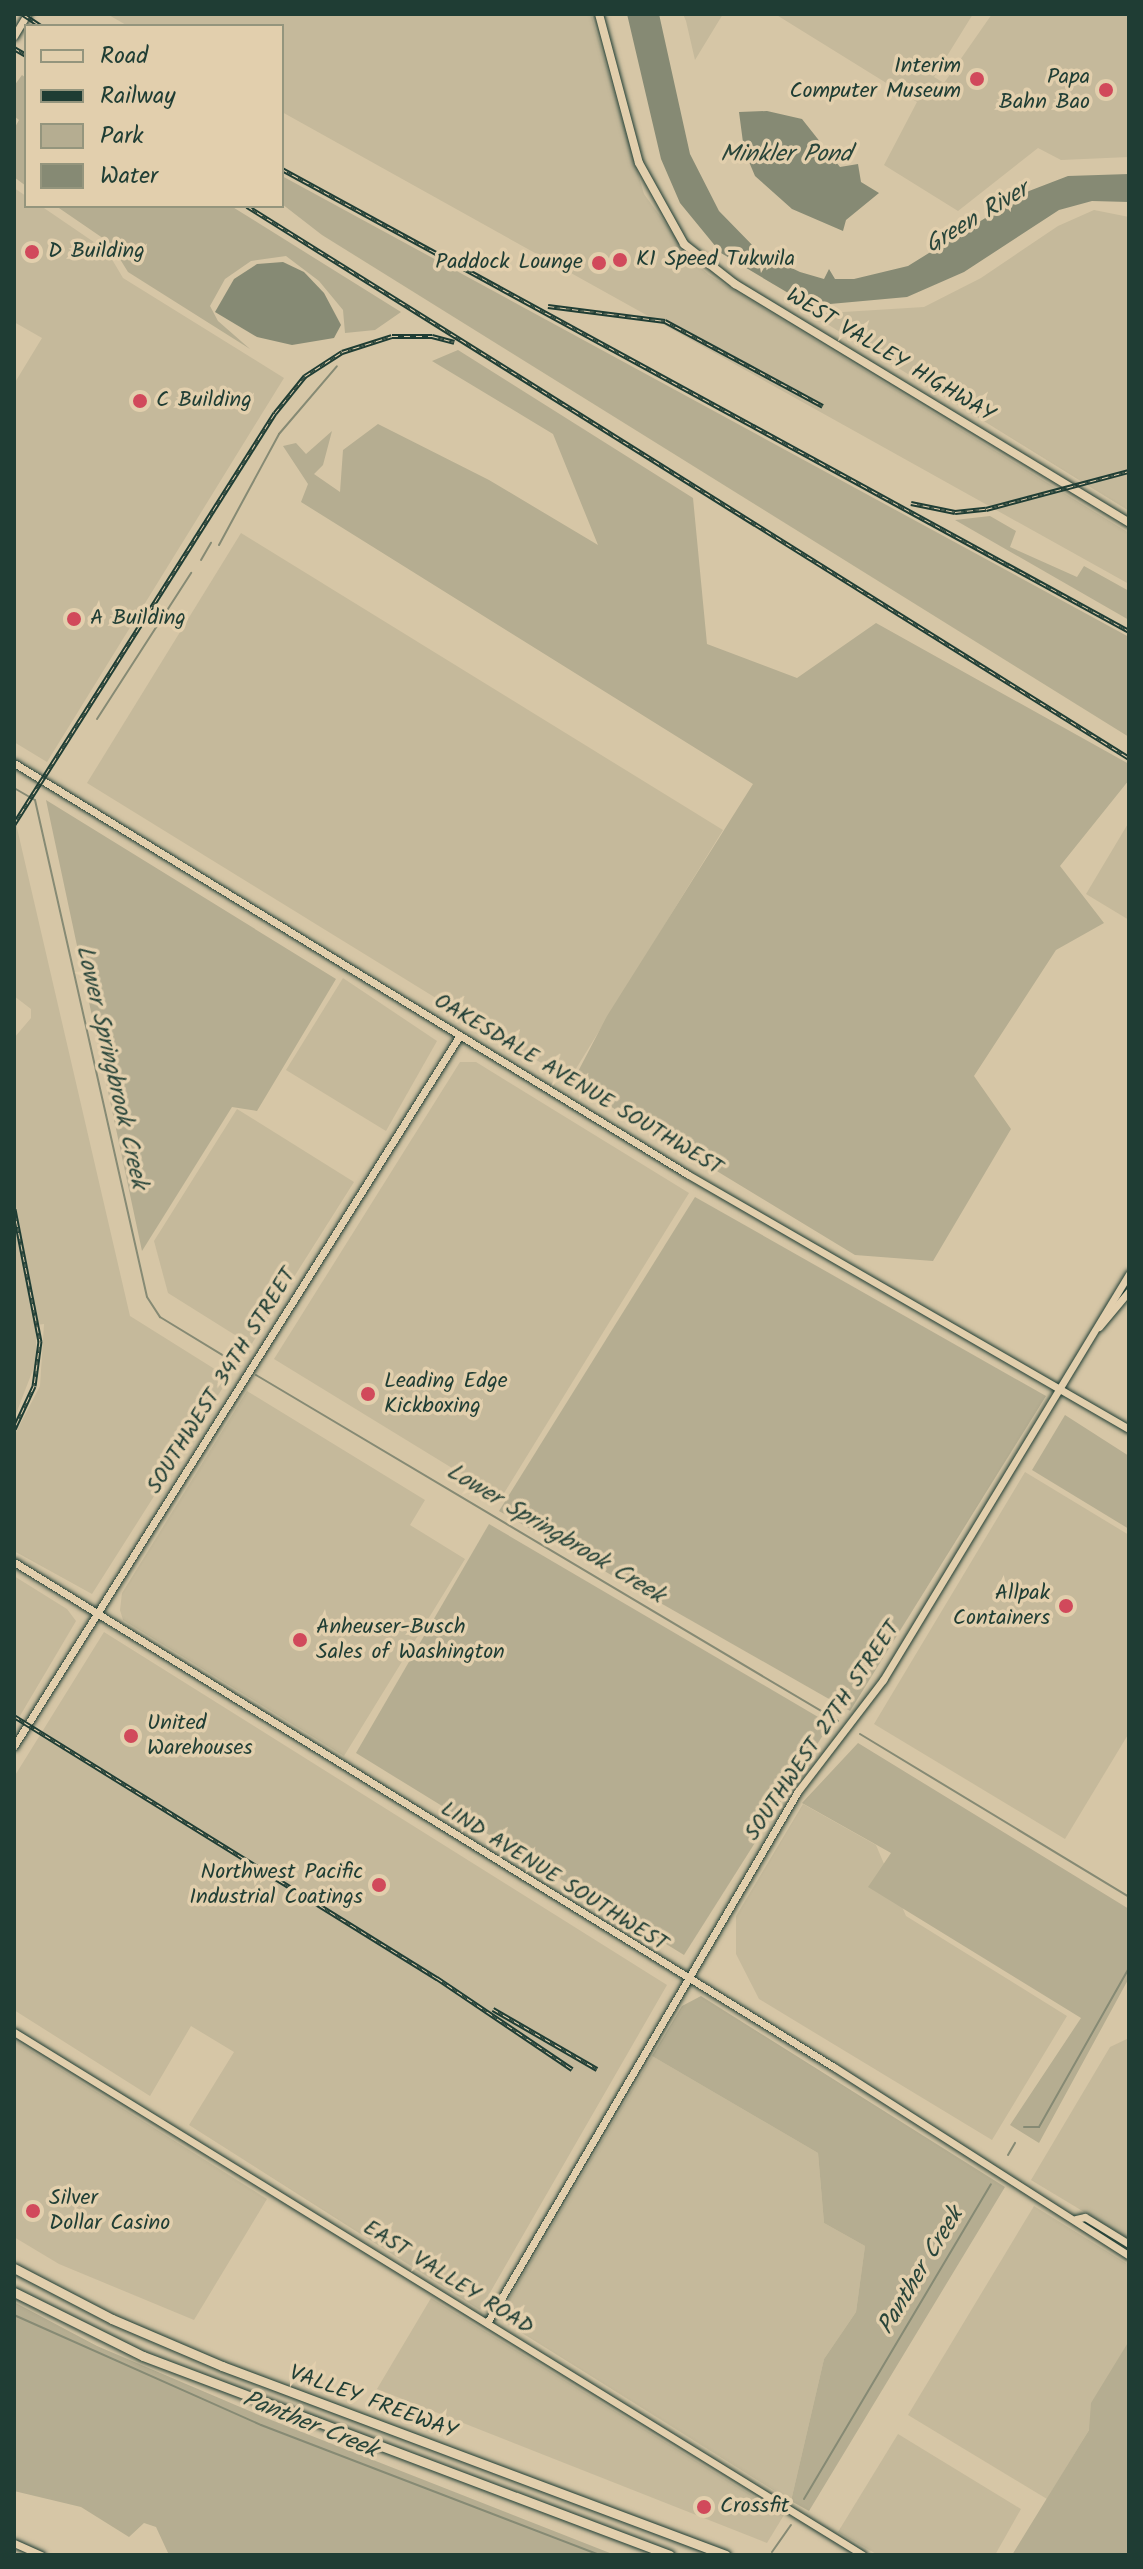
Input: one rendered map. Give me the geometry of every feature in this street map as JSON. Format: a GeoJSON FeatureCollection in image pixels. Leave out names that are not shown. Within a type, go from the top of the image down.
{"type":"FeatureCollection","features":[{"type":"Feature","properties":{"kind":"highway","name":"VALLEY FREEWAY"},"geometry":{"type":"LineString","coordinates":[[14,2268],[112,2319],[222,2366],[726,2555]]}},
{"type":"Feature","properties":{"kind":"highway","name":"VALLEY FREEWAY"},"geometry":{"type":"LineString","coordinates":[[14,2289],[155,2359],[670,2555]]}},
{"type":"Feature","properties":{"kind":"main road","name":"WEST VALLEY HIGHWAY"},"geometry":{"type":"LineString","coordinates":[[599,14],[639,163],[684,244],[735,284],[1129,523]]}},
{"type":"Feature","properties":{"kind":"street"},"geometry":{"type":"LineString","coordinates":[[14,36],[27,14]]}},
{"type":"Feature","properties":{"kind":"street","name":"OAKESDALE AVENUE SOUTHWEST"},"geometry":{"type":"LineString","coordinates":[[14,763],[687,1174],[1129,1429]]}},
{"type":"Feature","properties":{"kind":"street","name":"SOUTHWEST 34TH STREET"},"geometry":{"type":"LineString","coordinates":[[14,1746],[460,1035]]}},
{"type":"Feature","properties":{"kind":"street","name":"SOUTHWEST 27TH STREET"},"geometry":{"type":"LineString","coordinates":[[1098,1328],[1103,1310],[1129,1274]]}},
{"type":"Feature","properties":{"kind":"street","name":"SOUTHWEST 27TH STREET"},"geometry":{"type":"LineString","coordinates":[[487,2323],[798,1791],[877,1689],[1098,1328],[1129,1291]]}},
{"type":"Feature","properties":{"kind":"street","name":"LIND AVENUE SOUTHWEST"},"geometry":{"type":"LineString","coordinates":[[14,1562],[1076,2219],[1129,2256]]}},
{"type":"Feature","properties":{"kind":"street","name":"EAST VALLEY ROAD"},"geometry":{"type":"LineString","coordinates":[[14,2032],[863,2555]]}},
{"type":"Feature","properties":{"kind":"street","name":"LIND AVENUE SOUTHWEST"},"geometry":{"type":"LineString","coordinates":[[1076,2219],[1085,2217],[1129,2244]]}},
{"type":"Feature","properties":{"kind":"street"},"geometry":{"type":"LineString","coordinates":[[14,2543],[41,2555]]}},
{"type":"Feature","properties":{"kind":"shaded area"},"geometry":{"type":"Polygon","coordinates":[[[107,14],[591,14],[644,194],[692,260],[709,275],[1129,533],[1129,584],[284,113],[284,24],[124,24],[107,14]]]}},
{"type":"Feature","properties":{"kind":"shaded area"},"geometry":{"type":"Polygon","coordinates":[[[683,14],[723,14],[695,60],[686,21],[683,14]]]}},
{"type":"Feature","properties":{"kind":"shaded area"},"geometry":{"type":"Polygon","coordinates":[[[775,14],[973,14],[934,77],[944,83],[992,14],[1129,14],[1129,157],[1061,160],[1038,148],[958,211],[884,165],[917,102],[775,14]]]}},
{"type":"Feature","properties":{"kind":"shaded area"},"geometry":{"type":"Polygon","coordinates":[[[14,188],[24,195],[24,208],[44,208],[107,251],[123,278],[284,378],[47,762],[14,742],[14,384],[42,338],[14,322],[14,188]]]}},
{"type":"Feature","properties":{"kind":"shaded area"},"geometry":{"type":"Polygon","coordinates":[[[1094,210],[1129,217],[1129,511],[811,314],[924,307],[981,278],[1058,226],[1094,210]]]}},
{"type":"Feature","properties":{"kind":"shaded area"},"geometry":{"type":"Polygon","coordinates":[[[241,533],[723,830],[569,1080],[87,783],[241,533]]]}},
{"type":"Feature","properties":{"kind":"shaded area"},"geometry":{"type":"Polygon","coordinates":[[[14,815],[130,1316],[229,1378],[92,1594],[14,1551],[14,1436],[40,1386],[44,1324],[36,1325],[36,1362],[14,1419],[14,1038],[31,1018],[31,1009],[14,996],[14,815]]]}},
{"type":"Feature","properties":{"kind":"shaded area"},"geometry":{"type":"Polygon","coordinates":[[[1129,822],[1129,920],[1086,894],[1129,822]]]}},
{"type":"Feature","properties":{"kind":"shaded area"},"geometry":{"type":"Polygon","coordinates":[[[343,978],[437,1041],[386,1131],[286,1070],[343,978]]]}},
{"type":"Feature","properties":{"kind":"shaded area"},"geometry":{"type":"Polygon","coordinates":[[[460,1062],[476,1062],[689,1193],[501,1498],[274,1359],[460,1062]]]}},
{"type":"Feature","properties":{"kind":"shaded area"},"geometry":{"type":"Polygon","coordinates":[[[237,1109],[354,1182],[251,1345],[168,1293],[154,1241],[237,1109]]]}},
{"type":"Feature","properties":{"kind":"shaded area"},"geometry":{"type":"Polygon","coordinates":[[[247,1391],[425,1500],[410,1525],[465,1559],[344,1756],[123,1620],[120,1610],[122,1593],[247,1391]]]}},
{"type":"Feature","properties":{"kind":"shaded area"},"geometry":{"type":"Polygon","coordinates":[[[1025,1472],[1129,1535],[1129,1733],[1065,1839],[874,1724],[1025,1472]]]}},
{"type":"Feature","properties":{"kind":"shaded area"},"geometry":{"type":"Polygon","coordinates":[[[14,1576],[67,1609],[76,1621],[14,1726],[14,1576]]]}},
{"type":"Feature","properties":{"kind":"shaded area"},"geometry":{"type":"Polygon","coordinates":[[[104,1632],[667,1985],[480,2310],[189,2125],[234,2052],[191,2026],[150,2096],[14,2010],[14,1777],[104,1632]]]}},
{"type":"Feature","properties":{"kind":"shaded area"},"geometry":{"type":"Polygon","coordinates":[[[803,1804],[876,1845],[906,1916],[1067,2016],[992,2140],[759,1999],[736,1954],[736,1916],[803,1804]]]}},
{"type":"Feature","properties":{"kind":"shaded area"},"geometry":{"type":"Polygon","coordinates":[[[1129,2038],[1129,2239],[1031,2180],[1110,2047],[1129,2038]]]}},
{"type":"Feature","properties":{"kind":"shaded area"},"geometry":{"type":"Polygon","coordinates":[[[14,2040],[267,2199],[194,2320],[59,2264],[14,2237],[14,2040]]]}},
{"type":"Feature","properties":{"kind":"shaded area"},"geometry":{"type":"Polygon","coordinates":[[[652,2056],[818,2153],[824,2223],[865,2246],[856,2312],[824,2359],[791,2501],[503,2321],[502,2311],[652,2056]]]}},
{"type":"Feature","properties":{"kind":"shaded area"},"geometry":{"type":"Polygon","coordinates":[[[1034,2206],[1129,2265],[1129,2364],[1047,2499],[908,2415],[1034,2206]]]}},
{"type":"Feature","properties":{"kind":"shaded area"},"geometry":{"type":"Polygon","coordinates":[[[431,2298],[784,2515],[767,2543],[377,2389],[431,2298]]]}},
{"type":"Feature","properties":{"kind":"shaded area"},"geometry":{"type":"Polygon","coordinates":[[[898,2434],[1021,2509],[995,2555],[878,2555],[838,2532],[898,2434]]]}},
{"type":"Feature","properties":{"kind":"green space"},"geometry":{"type":"Polygon","coordinates":[[[22,75],[24,76],[24,184],[14,177],[14,129],[19,120],[14,116],[14,86],[22,75]]]}},
{"type":"Feature","properties":{"kind":"green space"},"geometry":{"type":"Polygon","coordinates":[[[284,177],[1129,637],[1129,737],[322,235],[284,206],[284,177]]]}},
{"type":"Feature","properties":{"kind":"green space"},"geometry":{"type":"Polygon","coordinates":[[[59,208],[234,208],[401,312],[375,330],[345,333],[343,310],[319,281],[286,256],[251,261],[225,279],[210,306],[218,321],[250,349],[128,272],[110,243],[59,208]]]}},
{"type":"Feature","properties":{"kind":"green space"},"geometry":{"type":"Polygon","coordinates":[[[458,350],[693,498],[707,644],[797,678],[876,623],[1129,764],[1129,780],[1060,866],[1104,923],[1056,950],[974,1076],[1011,1129],[933,1261],[855,1255],[572,1083],[607,1016],[753,784],[301,502],[308,484],[283,446],[296,443],[306,454],[332,431],[323,465],[314,474],[340,492],[343,450],[378,424],[489,480],[598,545],[553,434],[432,361],[458,350]]]}},
{"type":"Feature","properties":{"kind":"green space"},"geometry":{"type":"Polygon","coordinates":[[[990,516],[1016,531],[1010,547],[1077,577],[1084,566],[1129,591],[1129,620],[955,520],[990,516]]]}},
{"type":"Feature","properties":{"kind":"green space"},"geometry":{"type":"Polygon","coordinates":[[[46,800],[336,979],[257,1111],[232,1107],[142,1251],[46,800]]]}},
{"type":"Feature","properties":{"kind":"green space"},"geometry":{"type":"Polygon","coordinates":[[[695,1197],[1046,1396],[850,1711],[499,1511],[695,1197]]]}},
{"type":"Feature","properties":{"kind":"green space"},"geometry":{"type":"Polygon","coordinates":[[[1065,1415],[1129,1456],[1129,1529],[1032,1470],[1065,1415]]]}},
{"type":"Feature","properties":{"kind":"green space"},"geometry":{"type":"Polygon","coordinates":[[[489,1524],[830,1724],[684,1955],[356,1753],[489,1524]]]}},
{"type":"Feature","properties":{"kind":"green space"},"geometry":{"type":"Polygon","coordinates":[[[858,1743],[1129,1909],[1129,1978],[1039,2143],[1010,2125],[1081,2018],[868,1887],[891,1853],[802,1803],[858,1743]]]}},
{"type":"Feature","properties":{"kind":"green space"},"geometry":{"type":"Polygon","coordinates":[[[701,1996],[1005,2187],[809,2511],[791,2501],[824,2359],[856,2312],[865,2246],[824,2223],[818,2153],[652,2056],[682,2006],[701,1996]]]}},
{"type":"Feature","properties":{"kind":"green space"},"geometry":{"type":"Polygon","coordinates":[[[14,2302],[97,2346],[261,2416],[615,2555],[169,2555],[156,2527],[144,2523],[129,2537],[81,2507],[14,2491],[14,2302]]]}},
{"type":"Feature","properties":{"kind":"green space"},"geometry":{"type":"Polygon","coordinates":[[[1129,2341],[1129,2555],[1012,2555],[1089,2430],[1091,2403],[1129,2341]]]}},
{"type":"Feature","properties":{"kind":"water"},"geometry":{"type":"Polygon","coordinates":[[[627,14],[659,14],[690,154],[719,211],[760,253],[800,272],[824,279],[829,269],[835,279],[854,279],[908,266],[1029,191],[1068,176],[1129,174],[1129,202],[1092,201],[1059,210],[964,272],[907,297],[830,304],[795,297],[721,253],[680,203],[661,159],[627,14]]]}},
{"type":"Feature","properties":{"kind":"water","name":"Minkler Pond"},"geometry":{"type":"Polygon","coordinates":[[[767,111],[802,119],[840,167],[858,164],[861,182],[879,193],[846,220],[843,231],[792,209],[755,176],[744,150],[739,112],[767,111]]]}},
{"type":"Feature","properties":{"kind":"water"},"geometry":{"type":"Polygon","coordinates":[[[283,262],[304,272],[324,293],[341,325],[334,338],[292,345],[257,337],[215,312],[234,279],[257,264],[283,262]]]}},
{"type":"Feature","properties":{"kind":"waterway"},"geometry":{"type":"LineString","coordinates":[[219,545],[279,434],[337,366]]}},
{"type":"Feature","properties":{"kind":"waterway"},"geometry":{"type":"LineString","coordinates":[[201,560],[211,543]]}},
{"type":"Feature","properties":{"kind":"waterway"},"geometry":{"type":"LineString","coordinates":[[97,719],[191,573]]}},
{"type":"Feature","properties":{"kind":"waterway","name":"Lower Springbrook Creek"},"geometry":{"type":"LineString","coordinates":[[14,788],[35,800],[147,1297],[160,1317],[239,1365]]}},
{"type":"Feature","properties":{"kind":"waterway","name":"Lower Springbrook Creek"},"geometry":{"type":"LineString","coordinates":[[256,1375],[838,1721]]}},
{"type":"Feature","properties":{"kind":"waterway","name":"Lower Springbrook Creek"},"geometry":{"type":"LineString","coordinates":[[860,1734],[1129,1897]]}},
{"type":"Feature","properties":{"kind":"waterway","name":"Panther Creek"},"geometry":{"type":"LineString","coordinates":[[1024,2127],[1039,2127],[1129,1968]]}},
{"type":"Feature","properties":{"kind":"waterway","name":"Panther Creek"},"geometry":{"type":"LineString","coordinates":[[1008,2155],[1015,2143]]}},
{"type":"Feature","properties":{"kind":"waterway","name":"Panther Creek"},"geometry":{"type":"LineString","coordinates":[[804,2499],[991,2184]]}},
{"type":"Feature","properties":{"kind":"waterway","name":"Panther Creek"},"geometry":{"type":"LineString","coordinates":[[14,2315],[261,2425],[599,2555]]}},
{"type":"Feature","properties":{"kind":"waterway","name":"Panther Creek"},"geometry":{"type":"LineString","coordinates":[[772,2552],[791,2525]]}},
{"type":"Feature","properties":{"kind":"railway"},"geometry":{"type":"LineString","coordinates":[[23,14],[38,24]]}},
{"type":"Feature","properties":{"kind":"railway"},"geometry":{"type":"LineString","coordinates":[[14,48],[24,54]]}},
{"type":"Feature","properties":{"kind":"railway"},"geometry":{"type":"LineString","coordinates":[[284,170],[1129,631]]}},
{"type":"Feature","properties":{"kind":"railway"},"geometry":{"type":"LineString","coordinates":[[250,208],[1129,758]]}},
{"type":"Feature","properties":{"kind":"railway"},"geometry":{"type":"LineString","coordinates":[[548,306],[665,321],[823,406]]}},
{"type":"Feature","properties":{"kind":"railway"},"geometry":{"type":"LineString","coordinates":[[14,824],[275,413],[305,376],[342,352],[392,336],[432,336],[454,342]]}},
{"type":"Feature","properties":{"kind":"railway"},"geometry":{"type":"LineString","coordinates":[[911,503],[955,512],[986,509],[1129,471]]}},
{"type":"Feature","properties":{"kind":"railway"},"geometry":{"type":"LineString","coordinates":[[14,1209],[40,1341],[34,1386],[14,1429]]}},
{"type":"Feature","properties":{"kind":"railway"},"geometry":{"type":"LineString","coordinates":[[14,1716],[437,1978],[572,2069]]}},
{"type":"Feature","properties":{"kind":"railway"},"geometry":{"type":"LineString","coordinates":[[493,2009],[597,2069]]}},
{"type":"Feature","properties":{"kind":"place","name":"Interim Computer Museum"},"geometry":{"type":"Point","coordinates":[977,79]}},
{"type":"Feature","properties":{"kind":"place","name":"Papa Bahn Bao"},"geometry":{"type":"Point","coordinates":[1106,90]}},
{"type":"Feature","properties":{"kind":"place","name":"D Building"},"geometry":{"type":"Point","coordinates":[32,252]}},
{"type":"Feature","properties":{"kind":"place","name":"K1 Speed Tukwila"},"geometry":{"type":"Point","coordinates":[620,260]}},
{"type":"Feature","properties":{"kind":"place","name":"Paddock Lounge"},"geometry":{"type":"Point","coordinates":[599,263]}},
{"type":"Feature","properties":{"kind":"place","name":"C Building"},"geometry":{"type":"Point","coordinates":[140,401]}},
{"type":"Feature","properties":{"kind":"place","name":"A Building"},"geometry":{"type":"Point","coordinates":[74,619]}},
{"type":"Feature","properties":{"kind":"place","name":"Leading Edge Kickboxing"},"geometry":{"type":"Point","coordinates":[368,1394]}},
{"type":"Feature","properties":{"kind":"place","name":"Allpak Containers"},"geometry":{"type":"Point","coordinates":[1066,1606]}},
{"type":"Feature","properties":{"kind":"place","name":"Anheuser-Busch Sales of Washington"},"geometry":{"type":"Point","coordinates":[300,1640]}},
{"type":"Feature","properties":{"kind":"place","name":"United Warehouses"},"geometry":{"type":"Point","coordinates":[131,1736]}},
{"type":"Feature","properties":{"kind":"place","name":"Northwest Pacific Industrial Coatings"},"geometry":{"type":"Point","coordinates":[379,1885]}},
{"type":"Feature","properties":{"kind":"place","name":"Silver Dollar Casino"},"geometry":{"type":"Point","coordinates":[33,2211]}},
{"type":"Feature","properties":{"kind":"place","name":"Crossfit"},"geometry":{"type":"Point","coordinates":[704,2507]}},
{"type":"Feature","properties":{"kind":"water label","name":"Green River"},"geometry":{"type":"Point","coordinates":[977,218]}}]}
